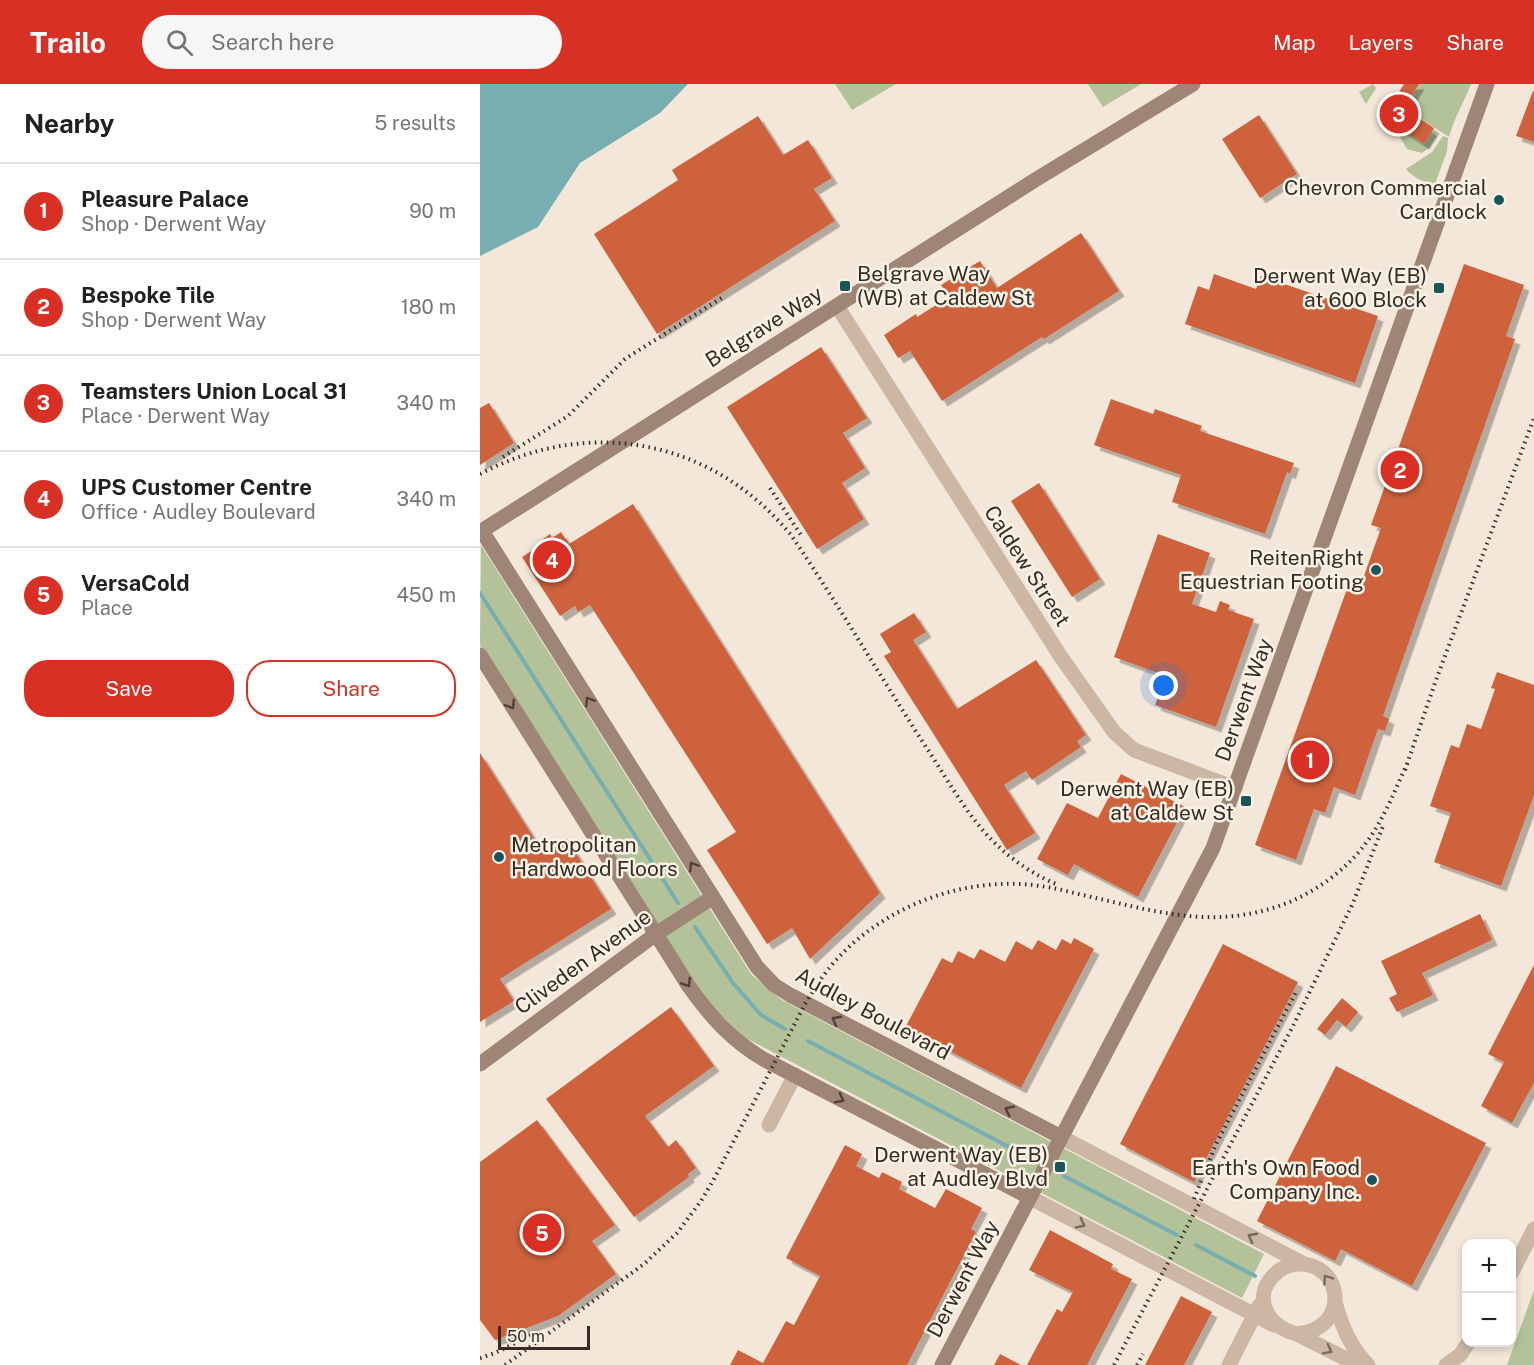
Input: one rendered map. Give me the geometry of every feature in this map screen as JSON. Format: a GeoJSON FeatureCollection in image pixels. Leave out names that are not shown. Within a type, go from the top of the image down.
{"type":"FeatureCollection","features":[{"type":"Feature","properties":{"kind":"street","name":"Belgrave Way"},"geometry":{"type":"LineString","coordinates":[[481,531],[1035,180],[1193,84]]}},
{"type":"Feature","properties":{"kind":"street","name":"Derwent Way"},"geometry":{"type":"LineString","coordinates":[[942,1365],[1213,848],[1487,84]]}},
{"type":"Feature","properties":{"kind":"street","name":"Caldew Street"},"geometry":{"type":"LineString","coordinates":[[837,306],[1061,657],[1114,732],[1134,750],[1235,788]]}},
{"type":"Feature","properties":{"kind":"street","name":"Audley Boulevard"},"geometry":{"type":"LineString","coordinates":[[481,531],[757,967],[774,985],[873,1040],[1304,1264]]}},
{"type":"Feature","properties":{"kind":"street"},"geometry":{"type":"LineString","coordinates":[[480,655],[687,985],[719,1025],[756,1055],[1286,1332],[1298,1334],[1318,1329],[1327,1322],[1335,1302]]}},
{"type":"Feature","properties":{"kind":"street","name":"Cliveden Avenue"},"geometry":{"type":"LineString","coordinates":[[480,1064],[656,934],[713,897]]}},
{"type":"Feature","properties":{"kind":"street"},"geometry":{"type":"LineString","coordinates":[[769,1125],[795,1075]]}},
{"type":"Feature","properties":{"kind":"street"},"geometry":{"type":"LineString","coordinates":[[1516,1264],[1534,1229]]}},
{"type":"Feature","properties":{"kind":"street"},"geometry":{"type":"LineString","coordinates":[[1229,1365],[1272,1276],[1291,1264],[1313,1266],[1330,1280],[1344,1330],[1359,1356],[1368,1365]]}},
{"type":"Feature","properties":{"kind":"street"},"geometry":{"type":"LineString","coordinates":[[1264,1296],[1269,1318],[1277,1326]]}},
{"type":"Feature","properties":{"kind":"street"},"geometry":{"type":"LineString","coordinates":[[1298,1334],[1359,1365]]}},
{"type":"Feature","properties":{"kind":"street"},"geometry":{"type":"LineString","coordinates":[[1446,1365],[1460,1355],[1466,1347]]}},
{"type":"Feature","properties":{"kind":"green space"},"geometry":{"type":"Polygon","coordinates":[[[835,84],[896,84],[852,110],[835,84]]]}},
{"type":"Feature","properties":{"kind":"green space"},"geometry":{"type":"Polygon","coordinates":[[[1088,84],[1141,84],[1103,107],[1088,84]]]}},
{"type":"Feature","properties":{"kind":"green space"},"geometry":{"type":"Polygon","coordinates":[[[1373,84],[1376,88],[1366,104],[1359,92],[1373,84]]]}},
{"type":"Feature","properties":{"kind":"green space"},"geometry":{"type":"Polygon","coordinates":[[[1419,84],[1471,84],[1449,137],[1404,108],[1419,84]]]}},
{"type":"Feature","properties":{"kind":"green space"},"geometry":{"type":"Polygon","coordinates":[[[1395,126],[1424,144],[1431,132],[1437,136],[1429,148],[1422,153],[1407,149],[1395,126]]]}},
{"type":"Feature","properties":{"kind":"green space"},"geometry":{"type":"Polygon","coordinates":[[[1443,136],[1448,138],[1447,151],[1435,184],[1412,175],[1406,169],[1432,152],[1443,136]]]}},
{"type":"Feature","properties":{"kind":"green space"},"geometry":{"type":"Polygon","coordinates":[[[481,545],[751,974],[780,999],[1264,1254],[1242,1298],[744,1037],[716,1010],[689,974],[480,645],[481,545]]]}},
{"type":"Feature","properties":{"kind":"green space"},"geometry":{"type":"Polygon","coordinates":[[[1534,1290],[1534,1365],[1507,1365],[1513,1347],[1516,1347],[1516,1340],[1534,1290]]]}},
{"type":"Feature","properties":{"kind":"water"},"geometry":{"type":"Polygon","coordinates":[[[480,84],[688,84],[660,113],[580,163],[538,227],[480,256],[480,84]]]}},
{"type":"Feature","properties":{"kind":"building"},"geometry":{"type":"Polygon","coordinates":[[[1404,84],[1419,84],[1404,108],[1434,128],[1424,144],[1383,118],[1404,84]]]}},
{"type":"Feature","properties":{"kind":"building"},"geometry":{"type":"Polygon","coordinates":[[[1534,91],[1534,142],[1516,136],[1534,91]]]}},
{"type":"Feature","properties":{"kind":"building"},"geometry":{"type":"Polygon","coordinates":[[[1259,115],[1297,174],[1260,198],[1222,139],[1259,115]]]}},
{"type":"Feature","properties":{"kind":"building"},"geometry":{"type":"Polygon","coordinates":[[[758,116],[783,155],[808,140],[832,178],[814,189],[835,221],[657,334],[594,234],[678,180],[672,170],[758,116]]]}},
{"type":"Feature","properties":{"kind":"building"},"geometry":{"type":"Polygon","coordinates":[[[1081,233],[1119,291],[942,401],[910,351],[898,358],[884,335],[916,314],[917,317],[949,297],[941,285],[980,261],[997,288],[1081,233]]]}},
{"type":"Feature","properties":{"kind":"building"},"geometry":{"type":"Polygon","coordinates":[[[1464,264],[1524,285],[1506,336],[1515,339],[1383,716],[1389,719],[1385,731],[1378,729],[1355,795],[1334,787],[1325,813],[1314,809],[1296,860],[1255,845],[1348,586],[1359,590],[1381,528],[1371,525],[1464,264]]]}},
{"type":"Feature","properties":{"kind":"building"},"geometry":{"type":"Polygon","coordinates":[[[1214,274],[1256,289],[1261,276],[1378,316],[1355,383],[1185,324],[1198,286],[1209,290],[1214,274]]]}},
{"type":"Feature","properties":{"kind":"building"},"geometry":{"type":"Polygon","coordinates":[[[821,347],[867,418],[843,433],[865,468],[842,483],[864,519],[817,549],[727,407],[821,347]]]}},
{"type":"Feature","properties":{"kind":"building"},"geometry":{"type":"Polygon","coordinates":[[[1111,399],[1153,414],[1155,409],[1202,426],[1200,431],[1294,463],[1290,474],[1287,472],[1265,534],[1172,502],[1181,475],[1094,445],[1111,399]]]}},
{"type":"Feature","properties":{"kind":"building"},"geometry":{"type":"Polygon","coordinates":[[[489,403],[514,443],[480,465],[480,408],[489,403]]]}},
{"type":"Feature","properties":{"kind":"building"},"geometry":{"type":"Polygon","coordinates":[[[1039,483],[1100,579],[1072,597],[1011,501],[1039,483]]]}},
{"type":"Feature","properties":{"kind":"building"},"geometry":{"type":"Polygon","coordinates":[[[633,504],[880,893],[810,959],[792,928],[767,944],[707,850],[736,832],[590,605],[578,612],[575,606],[560,616],[522,557],[544,543],[542,540],[550,534],[552,538],[561,532],[569,544],[633,504]]]}},
{"type":"Feature","properties":{"kind":"building"},"geometry":{"type":"Polygon","coordinates":[[[1158,534],[1210,553],[1192,604],[1216,612],[1220,601],[1230,605],[1228,610],[1254,619],[1216,727],[1155,705],[1166,676],[1114,657],[1158,534]]]}},
{"type":"Feature","properties":{"kind":"building"},"geometry":{"type":"Polygon","coordinates":[[[914,613],[926,632],[913,640],[957,709],[1036,660],[1086,735],[1077,741],[1081,747],[1032,780],[1026,771],[1004,785],[1035,833],[1007,850],[884,656],[891,652],[880,634],[914,613]]]}},
{"type":"Feature","properties":{"kind":"building"},"geometry":{"type":"Polygon","coordinates":[[[1497,672],[1534,685],[1534,795],[1501,886],[1434,862],[1451,813],[1430,806],[1451,745],[1459,748],[1467,724],[1481,729],[1495,689],[1491,688],[1497,672]]]}},
{"type":"Feature","properties":{"kind":"building"},"geometry":{"type":"Polygon","coordinates":[[[480,753],[544,854],[567,839],[611,909],[500,979],[514,1001],[480,1022],[480,753]]]}},
{"type":"Feature","properties":{"kind":"building"},"geometry":{"type":"Polygon","coordinates":[[[1121,774],[1185,807],[1138,897],[1074,864],[1068,875],[1037,859],[1067,803],[1098,818],[1121,774]]]}},
{"type":"Feature","properties":{"kind":"building"},"geometry":{"type":"Polygon","coordinates":[[[1480,914],[1492,940],[1422,973],[1433,995],[1397,1012],[1389,998],[1397,994],[1381,961],[1480,914]]]}},
{"type":"Feature","properties":{"kind":"building"},"geometry":{"type":"Polygon","coordinates":[[[1074,938],[1094,949],[1021,1088],[905,1028],[942,958],[952,963],[958,951],[974,959],[980,949],[1005,962],[1016,941],[1032,950],[1038,940],[1056,950],[1062,939],[1071,944],[1074,938]]]}},
{"type":"Feature","properties":{"kind":"building"},"geometry":{"type":"Polygon","coordinates":[[[1223,944],[1298,982],[1194,1182],[1120,1144],[1223,944]]]}},
{"type":"Feature","properties":{"kind":"building"},"geometry":{"type":"Polygon","coordinates":[[[1534,965],[1534,1083],[1512,1123],[1481,1106],[1504,1062],[1488,1054],[1534,965]]]}},
{"type":"Feature","properties":{"kind":"building"},"geometry":{"type":"Polygon","coordinates":[[[1342,998],[1358,1012],[1346,1027],[1337,1020],[1325,1035],[1317,1029],[1342,998]]]}},
{"type":"Feature","properties":{"kind":"building"},"geometry":{"type":"Polygon","coordinates":[[[671,1007],[714,1066],[645,1116],[668,1147],[676,1140],[696,1168],[688,1174],[689,1177],[634,1217],[546,1099],[671,1007]]]}},
{"type":"Feature","properties":{"kind":"building","name":"Earth's Own Food Company Inc."},"geometry":{"type":"Polygon","coordinates":[[[1336,1066],[1486,1143],[1412,1286],[1341,1249],[1335,1261],[1257,1221],[1336,1066]]]}},
{"type":"Feature","properties":{"kind":"building"},"geometry":{"type":"Polygon","coordinates":[[[537,1120],[615,1225],[592,1241],[616,1274],[558,1316],[495,1340],[480,1320],[480,1162],[537,1120]]]}},
{"type":"Feature","properties":{"kind":"building"},"geometry":{"type":"Polygon","coordinates":[[[845,1145],[862,1154],[856,1166],[879,1178],[882,1172],[902,1182],[899,1189],[935,1208],[946,1189],[982,1208],[971,1229],[976,1232],[907,1365],[730,1365],[738,1350],[763,1363],[786,1321],[794,1325],[820,1276],[786,1258],[845,1145]]]}},
{"type":"Feature","properties":{"kind":"building"},"geometry":{"type":"Polygon","coordinates":[[[1050,1230],[1113,1264],[1111,1269],[1132,1279],[1087,1365],[1027,1365],[1057,1309],[1062,1312],[1073,1292],[1029,1270],[1050,1230]]]}},
{"type":"Feature","properties":{"kind":"building"},"geometry":{"type":"Polygon","coordinates":[[[1181,1296],[1212,1312],[1184,1365],[1145,1365],[1181,1296]]]}},
{"type":"Feature","properties":{"kind":"building"},"geometry":{"type":"Polygon","coordinates":[[[1000,1354],[1021,1365],[994,1365],[1000,1354]]]}},
{"type":"Feature","properties":{"kind":"waterway"},"geometry":{"type":"LineString","coordinates":[[480,593],[678,903]]}},
{"type":"Feature","properties":{"kind":"waterway"},"geometry":{"type":"LineString","coordinates":[[695,927],[733,983],[761,1015],[785,1029]]}},
{"type":"Feature","properties":{"kind":"waterway"},"geometry":{"type":"LineString","coordinates":[[808,1041],[1026,1156]]}},
{"type":"Feature","properties":{"kind":"waterway"},"geometry":{"type":"LineString","coordinates":[[1064,1176],[1177,1235]]}},
{"type":"Feature","properties":{"kind":"waterway"},"geometry":{"type":"LineString","coordinates":[[1196,1245],[1255,1276]]}},
{"type":"Feature","properties":{"kind":"railway"},"geometry":{"type":"LineString","coordinates":[[503,457],[568,416],[625,359],[723,297]]}},
{"type":"Feature","properties":{"kind":"railway"},"geometry":{"type":"LineString","coordinates":[[1405,770],[1436,680],[1534,418]]}},
{"type":"Feature","properties":{"kind":"railway"},"geometry":{"type":"LineString","coordinates":[[480,474],[521,456],[563,446],[605,442],[647,447],[687,458],[724,477],[759,502],[791,535],[977,823],[1012,858],[1059,885]]}},
{"type":"Feature","properties":{"kind":"railway"},"geometry":{"type":"LineString","coordinates":[[770,488],[803,538]]}},
{"type":"Feature","properties":{"kind":"railway"},"geometry":{"type":"LineString","coordinates":[[505,1365],[644,1264],[677,1233],[713,1181],[816,986],[837,959],[855,941],[876,926],[897,913],[945,893],[995,884],[1042,886],[1157,912],[1182,915],[1208,917],[1260,912],[1287,903],[1309,892],[1350,862],[1378,824],[1408,762]]}},
{"type":"Feature","properties":{"kind":"railway"},"geometry":{"type":"LineString","coordinates":[[1114,1365],[1294,1024],[1353,903],[1383,826]]}},
{"type":"Feature","properties":{"kind":"railway"},"geometry":{"type":"LineString","coordinates":[[1194,1199],[1216,1144],[1297,990]]}},
{"type":"Feature","properties":{"kind":"railway"},"geometry":{"type":"LineString","coordinates":[[480,1358],[540,1331]]}},
{"type":"Feature","properties":{"kind":"railway"},"geometry":{"type":"LineString","coordinates":[[1137,1365],[1143,1354]]}},
{"type":"Feature","properties":{"kind":"place","name":"Teamsters Union Local 31"},"geometry":{"type":"Point","coordinates":[1399,114]}},
{"type":"Feature","properties":{"kind":"place","name":"Chevron Commercial Cardlock"},"geometry":{"type":"Point","coordinates":[1499,200]}},
{"type":"Feature","properties":{"kind":"place","name":"Belgrave Way (WB) at Caldew St"},"geometry":{"type":"Point","coordinates":[845,286]}},
{"type":"Feature","properties":{"kind":"place","name":"Derwent Way (EB) at 600 Block"},"geometry":{"type":"Point","coordinates":[1439,288]}},
{"type":"Feature","properties":{"kind":"place","name":"Bespoke Tile"},"geometry":{"type":"Point","coordinates":[1400,470]}},
{"type":"Feature","properties":{"kind":"place","name":"UPS Customer Centre"},"geometry":{"type":"Point","coordinates":[552,560]}},
{"type":"Feature","properties":{"kind":"place","name":"ReitenRight Equestrian Footing"},"geometry":{"type":"Point","coordinates":[1376,570]}},
{"type":"Feature","properties":{"kind":"place","name":"Pleasure Palace"},"geometry":{"type":"Point","coordinates":[1310,760]}},
{"type":"Feature","properties":{"kind":"place","name":"Derwent Way (EB) at Caldew St"},"geometry":{"type":"Point","coordinates":[1246,801]}},
{"type":"Feature","properties":{"kind":"place","name":"Metropolitan Hardwood Floors"},"geometry":{"type":"Point","coordinates":[499,857]}},
{"type":"Feature","properties":{"kind":"place","name":"Derwent Way (EB) at Audley Blvd"},"geometry":{"type":"Point","coordinates":[1060,1167]}},
{"type":"Feature","properties":{"kind":"place","name":"Earth's Own Food Company Inc."},"geometry":{"type":"Point","coordinates":[1372,1180]}},
{"type":"Feature","properties":{"kind":"place","name":"VersaCold"},"geometry":{"type":"Point","coordinates":[542,1233]}}]}
